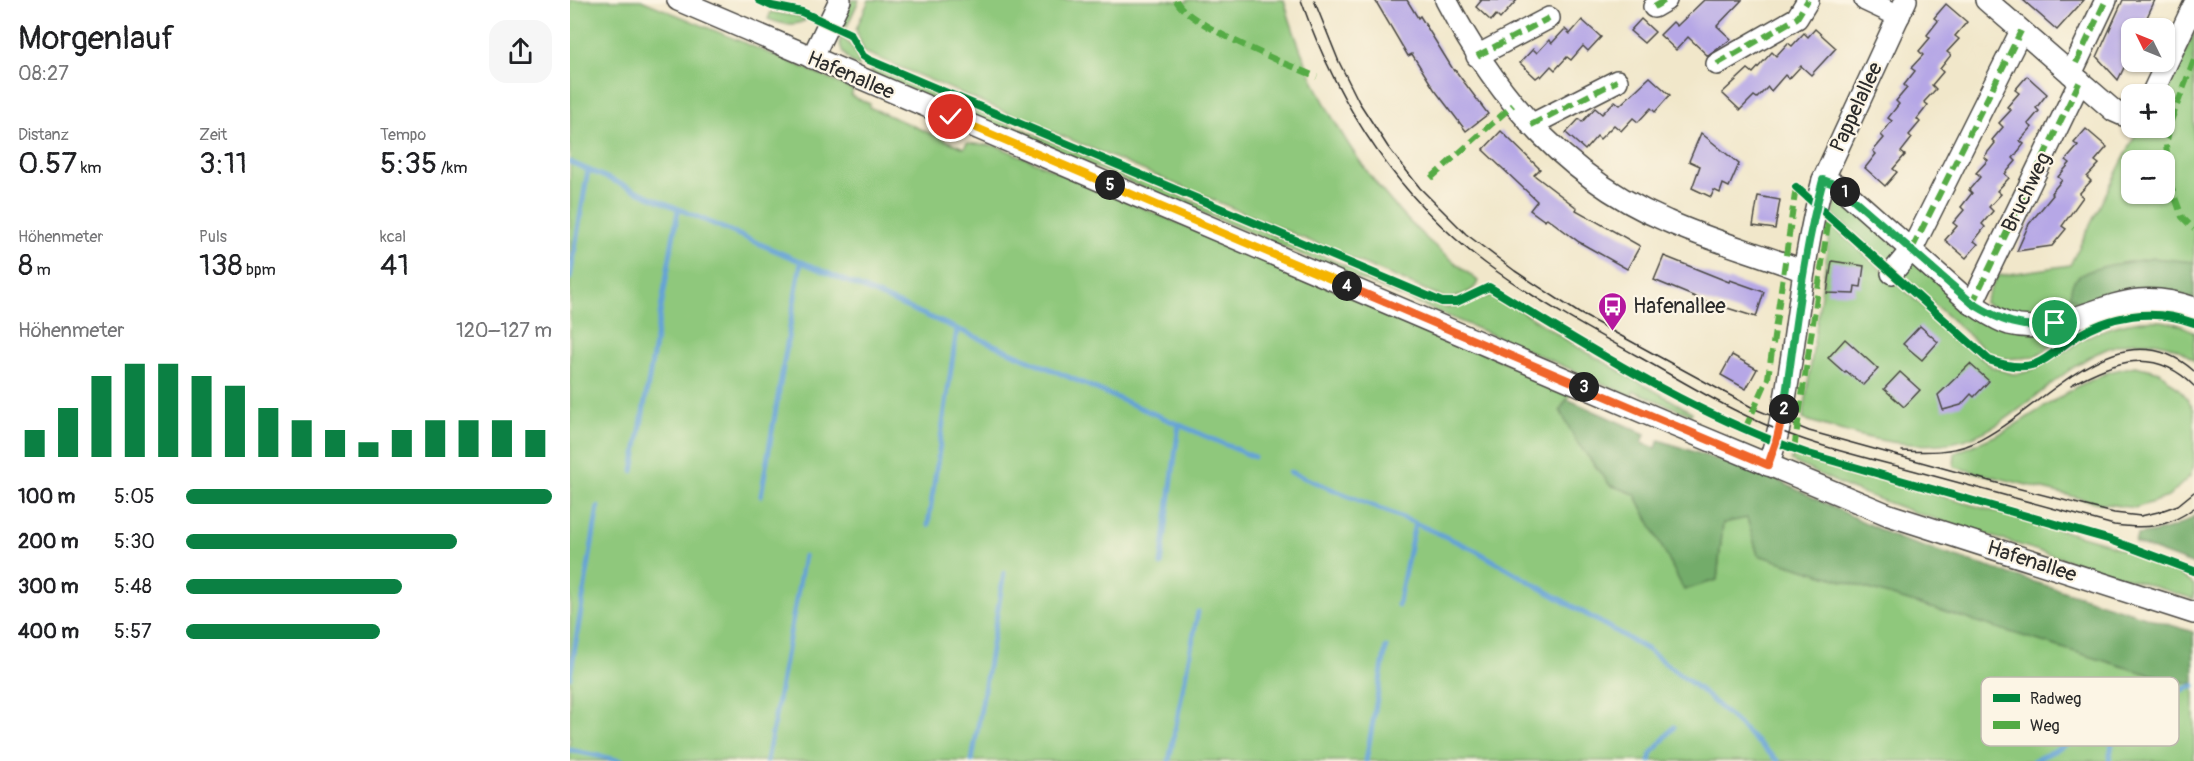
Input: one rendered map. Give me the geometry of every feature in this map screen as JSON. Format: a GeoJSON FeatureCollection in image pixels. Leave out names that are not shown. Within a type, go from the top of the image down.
{"type":"FeatureCollection","features":[{"type":"Feature","properties":{"kind":"street","name":"Hafenallee"},"geometry":{"type":"LineString","coordinates":[[678,0],[1889,515],[2194,612]]}},
{"type":"Feature","properties":{"kind":"street"},"geometry":{"type":"LineString","coordinates":[[812,58],[840,0]]}},
{"type":"Feature","properties":{"kind":"street"},"geometry":{"type":"LineString","coordinates":[[1446,0],[1477,56],[1493,79],[1531,125],[1584,172],[1611,191],[1665,221],[1804,271]]}},
{"type":"Feature","properties":{"kind":"street"},"geometry":{"type":"LineString","coordinates":[[1717,64],[1797,18],[1808,0]]}},
{"type":"Feature","properties":{"kind":"street"},"geometry":{"type":"LineString","coordinates":[[1865,0],[1903,8]]}},
{"type":"Feature","properties":{"kind":"street"},"geometry":{"type":"LineString","coordinates":[[1986,0],[2114,111],[2121,114]]}},
{"type":"Feature","properties":{"kind":"street","name":"Bruchweg"},"geometry":{"type":"LineString","coordinates":[[1972,303],[2075,78],[2106,0]]}},
{"type":"Feature","properties":{"kind":"street"},"geometry":{"type":"LineString","coordinates":[[2157,84],[2194,5]]}},
{"type":"Feature","properties":{"kind":"street","name":"Pappelallee"},"geometry":{"type":"LineString","coordinates":[[1768,465],[1782,421],[1804,271],[1823,180],[1903,8]]}},
{"type":"Feature","properties":{"kind":"street"},"geometry":{"type":"LineString","coordinates":[[1477,56],[1550,18]]}},
{"type":"Feature","properties":{"kind":"street"},"geometry":{"type":"LineString","coordinates":[[1892,273],[1912,249],[2021,31]]}},
{"type":"Feature","properties":{"kind":"street"},"geometry":{"type":"LineString","coordinates":[[1531,125],[1617,81]]}},
{"type":"Feature","properties":{"kind":"street"},"geometry":{"type":"LineString","coordinates":[[1823,180],[1839,186],[1972,303],[2009,324],[2032,326],[2055,323],[2139,300],[2156,300],[2194,308]]}},
{"type":"Feature","properties":{"kind":"green space"},"geometry":{"type":"Polygon","coordinates":[[[570,0],[641,0],[805,68],[853,90],[851,96],[870,104],[869,107],[964,148],[967,143],[997,146],[1573,391],[1560,410],[1610,485],[1635,494],[1684,589],[1717,580],[1723,523],[1747,518],[1758,555],[2163,677],[1981,677],[1981,746],[2179,746],[2179,681],[2194,684],[2194,761],[570,761],[570,0]]]}},
{"type":"Feature","properties":{"kind":"green space"},"geometry":{"type":"Polygon","coordinates":[[[852,0],[859,0],[847,26],[842,24],[852,0]]]}},
{"type":"Feature","properties":{"kind":"green space"},"geometry":{"type":"Polygon","coordinates":[[[869,0],[1165,0],[1185,2],[1189,0],[1284,0],[1307,66],[1322,99],[1359,160],[1403,215],[1428,240],[1478,281],[1466,294],[1447,299],[864,52],[856,29],[869,0]]]}},
{"type":"Feature","properties":{"kind":"green space"},"geometry":{"type":"Polygon","coordinates":[[[771,12],[799,16],[806,20],[796,24],[782,23],[768,19],[771,12]]]}},
{"type":"Feature","properties":{"kind":"green space"},"geometry":{"type":"Polygon","coordinates":[[[2194,32],[2194,300],[2029,317],[2002,311],[1984,303],[1997,276],[2070,265],[2121,164],[2121,204],[2175,204],[2175,150],[2128,150],[2134,138],[2175,138],[2175,84],[2170,84],[2194,32]]]}},
{"type":"Feature","properties":{"kind":"green space"},"geometry":{"type":"Polygon","coordinates":[[[840,36],[854,50],[859,67],[845,54],[840,36]]]}},
{"type":"Feature","properties":{"kind":"green space"},"geometry":{"type":"Polygon","coordinates":[[[874,66],[1445,308],[1496,295],[1576,346],[1692,412],[1691,415],[1634,391],[1631,396],[1507,341],[871,73],[874,66]]]}},
{"type":"Feature","properties":{"kind":"green space"},"geometry":{"type":"Polygon","coordinates":[[[1844,200],[1973,313],[2090,321],[2034,357],[2005,359],[1991,355],[1834,215],[1835,202],[1844,200]]]}},
{"type":"Feature","properties":{"kind":"green space"},"geometry":{"type":"Polygon","coordinates":[[[1831,225],[1992,367],[2012,374],[2022,373],[2041,365],[2078,341],[2094,334],[2111,327],[2145,321],[2162,321],[2194,332],[2194,361],[2177,349],[2158,343],[2128,343],[2101,351],[2076,366],[2003,421],[1978,435],[1950,443],[1912,444],[1875,439],[1803,419],[1831,225]]]}},
{"type":"Feature","properties":{"kind":"green space"},"geometry":{"type":"Polygon","coordinates":[[[2153,258],[2194,262],[2194,298],[2171,291],[2157,290],[2133,291],[2092,303],[2077,301],[2070,296],[2073,282],[2091,270],[2153,258]]]}},
{"type":"Feature","properties":{"kind":"green space"},"geometry":{"type":"Polygon","coordinates":[[[2135,366],[2160,372],[2183,393],[2194,410],[2194,465],[2190,476],[2168,497],[2135,508],[2099,503],[1954,467],[1955,453],[2004,432],[2076,387],[2109,372],[2135,366]]]}},
{"type":"Feature","properties":{"kind":"green space"},"geometry":{"type":"Polygon","coordinates":[[[1567,399],[1645,434],[1642,443],[1656,448],[1659,440],[1727,463],[1742,463],[1899,539],[2193,632],[2194,684],[2179,681],[2179,677],[2163,677],[2141,672],[1758,555],[1747,518],[1723,523],[1717,580],[1684,590],[1635,494],[1610,485],[1576,441],[1560,410],[1567,399]]]}},
{"type":"Feature","properties":{"kind":"green space"},"geometry":{"type":"Polygon","coordinates":[[[1793,454],[2102,542],[2172,569],[2194,585],[2194,599],[1919,514],[1851,489],[1791,461],[1793,454]]]}},
{"type":"Feature","properties":{"kind":"green space"},"geometry":{"type":"Polygon","coordinates":[[[2194,516],[2194,565],[2135,543],[2137,535],[2174,527],[2194,516]]]}},
{"type":"Feature","properties":{"kind":"building"},"geometry":{"type":"Polygon","coordinates":[[[1375,0],[1407,0],[1418,18],[1420,16],[1454,71],[1488,114],[1466,131],[1434,89],[1412,54],[1408,56],[1375,0]]]}},
{"type":"Feature","properties":{"kind":"building"},"geometry":{"type":"Polygon","coordinates":[[[1480,0],[1517,0],[1500,19],[1496,15],[1491,21],[1476,7],[1480,0]]]}},
{"type":"Feature","properties":{"kind":"building"},"geometry":{"type":"Polygon","coordinates":[[[1704,0],[1742,0],[1717,26],[1731,39],[1708,56],[1688,37],[1676,50],[1660,35],[1673,22],[1677,26],[1704,0]]]}},
{"type":"Feature","properties":{"kind":"building"},"geometry":{"type":"Polygon","coordinates":[[[2023,0],[2084,0],[2057,30],[2023,0]]]}},
{"type":"Feature","properties":{"kind":"building"},"geometry":{"type":"Polygon","coordinates":[[[2123,0],[2155,0],[2147,18],[2121,18],[2122,72],[2118,80],[2097,57],[2123,0]]]}},
{"type":"Feature","properties":{"kind":"building"},"geometry":{"type":"Polygon","coordinates":[[[1946,4],[1967,22],[1955,36],[1959,39],[1947,52],[1951,55],[1940,69],[1943,72],[1932,85],[1936,89],[1924,102],[1928,105],[1917,119],[1920,122],[1909,135],[1912,138],[1901,152],[1905,155],[1893,169],[1897,172],[1885,186],[1865,168],[1876,154],[1873,151],[1884,138],[1881,135],[1892,121],[1888,118],[1899,104],[1896,101],[1907,88],[1904,85],[1915,71],[1911,68],[1923,55],[1919,51],[1930,38],[1927,35],[1938,21],[1934,18],[1946,4]]]}},
{"type":"Feature","properties":{"kind":"building"},"geometry":{"type":"Polygon","coordinates":[[[1641,19],[1655,32],[1644,43],[1630,31],[1641,19]]]}},
{"type":"Feature","properties":{"kind":"building"},"geometry":{"type":"Polygon","coordinates":[[[1582,20],[1601,37],[1588,51],[1583,46],[1571,60],[1567,57],[1555,70],[1551,66],[1541,77],[1540,75],[1536,78],[1520,63],[1533,49],[1537,53],[1549,40],[1552,43],[1565,29],[1570,34],[1582,20]]]}},
{"type":"Feature","properties":{"kind":"building"},"geometry":{"type":"Polygon","coordinates":[[[1815,29],[1836,48],[1811,75],[1801,66],[1789,79],[1785,75],[1771,91],[1768,87],[1757,98],[1754,96],[1740,110],[1722,93],[1748,69],[1753,73],[1772,52],[1776,56],[1788,43],[1792,46],[1804,33],[1808,37],[1815,29]]]}},
{"type":"Feature","properties":{"kind":"building"},"geometry":{"type":"Polygon","coordinates":[[[2027,76],[2047,94],[2036,108],[2039,111],[2028,124],[2032,127],[2020,141],[2024,144],[2013,158],[2016,161],[2005,174],[2009,178],[1997,191],[2001,194],[1989,207],[1993,211],[1982,224],[1985,227],[1974,241],[1978,244],[1966,258],[1945,240],[1957,226],[1953,223],[1964,210],[1961,207],[1972,193],[1969,190],[1980,177],[1976,173],[1988,160],[1984,157],[1995,143],[1992,140],[2003,127],[1999,123],[2011,110],[2007,107],[2019,93],[2015,90],[2027,76]]]}},
{"type":"Feature","properties":{"kind":"building"},"geometry":{"type":"Polygon","coordinates":[[[1650,77],[1670,95],[1655,112],[1651,108],[1638,122],[1633,118],[1621,131],[1614,125],[1600,139],[1597,136],[1585,150],[1566,133],[1579,119],[1582,122],[1595,108],[1602,114],[1615,101],[1620,105],[1650,77]]]}},
{"type":"Feature","properties":{"kind":"building"},"geometry":{"type":"Polygon","coordinates":[[[2086,129],[2107,147],[2095,161],[2099,164],[2087,177],[2091,181],[2079,194],[2083,197],[2062,226],[2066,229],[2052,246],[2017,251],[2029,224],[2053,195],[2051,193],[2062,180],[2058,177],[2070,163],[2066,160],[2078,146],[2074,143],[2086,129]]]}},
{"type":"Feature","properties":{"kind":"building"},"geometry":{"type":"Polygon","coordinates":[[[1501,131],[1540,169],[1534,175],[1577,208],[1576,210],[1640,246],[1627,269],[1579,242],[1547,218],[1545,221],[1530,210],[1537,201],[1483,150],[1501,131]]]}},
{"type":"Feature","properties":{"kind":"building"},"geometry":{"type":"Polygon","coordinates":[[[1701,133],[1739,164],[1729,187],[1723,184],[1720,193],[1714,190],[1711,197],[1692,188],[1700,166],[1689,161],[1701,133]]]}},
{"type":"Feature","properties":{"kind":"building"},"geometry":{"type":"Polygon","coordinates":[[[1758,196],[1780,200],[1775,229],[1753,226],[1758,196]]]}},
{"type":"Feature","properties":{"kind":"building"},"geometry":{"type":"Polygon","coordinates":[[[1664,256],[1729,282],[1730,280],[1764,292],[1756,317],[1705,301],[1654,280],[1664,256]]]}},
{"type":"Feature","properties":{"kind":"building"},"geometry":{"type":"Polygon","coordinates":[[[1832,261],[1864,266],[1861,287],[1855,286],[1854,294],[1827,293],[1832,261]]]}},
{"type":"Feature","properties":{"kind":"building"},"geometry":{"type":"Polygon","coordinates":[[[1920,326],[1938,342],[1922,360],[1903,344],[1920,326]]]}},
{"type":"Feature","properties":{"kind":"building"},"geometry":{"type":"Polygon","coordinates":[[[1845,339],[1878,369],[1863,385],[1828,358],[1845,339]]]}},
{"type":"Feature","properties":{"kind":"building"},"geometry":{"type":"Polygon","coordinates":[[[1732,355],[1757,369],[1746,389],[1721,375],[1732,355]]]}},
{"type":"Feature","properties":{"kind":"building"},"geometry":{"type":"Polygon","coordinates":[[[1970,364],[1989,381],[1974,397],[1971,394],[1961,405],[1943,410],[1938,395],[1970,364]]]}},
{"type":"Feature","properties":{"kind":"building"},"geometry":{"type":"Polygon","coordinates":[[[1900,372],[1920,390],[1904,407],[1884,389],[1900,372]]]}},
{"type":"Feature","properties":{"kind":"waterway"},"geometry":{"type":"LineString","coordinates":[[570,162],[1254,457]]}},
{"type":"Feature","properties":{"kind":"waterway"},"geometry":{"type":"LineString","coordinates":[[570,278],[588,170]]}},
{"type":"Feature","properties":{"kind":"waterway"},"geometry":{"type":"LineString","coordinates":[[633,471],[678,210]]}},
{"type":"Feature","properties":{"kind":"waterway"},"geometry":{"type":"LineString","coordinates":[[761,496],[801,262]]}},
{"type":"Feature","properties":{"kind":"waterway"},"geometry":{"type":"LineString","coordinates":[[928,525],[957,329]]}},
{"type":"Feature","properties":{"kind":"waterway"},"geometry":{"type":"LineString","coordinates":[[1161,565],[1179,424]]}},
{"type":"Feature","properties":{"kind":"waterway"},"geometry":{"type":"LineString","coordinates":[[1290,472],[1475,550],[1648,650],[1703,692],[1778,761]]}},
{"type":"Feature","properties":{"kind":"waterway"},"geometry":{"type":"LineString","coordinates":[[570,677],[598,507]]}},
{"type":"Feature","properties":{"kind":"waterway"},"geometry":{"type":"LineString","coordinates":[[1398,605],[1415,523]]}},
{"type":"Feature","properties":{"kind":"waterway"},"geometry":{"type":"LineString","coordinates":[[767,761],[804,556]]}},
{"type":"Feature","properties":{"kind":"waterway"},"geometry":{"type":"LineString","coordinates":[[972,761],[1004,573]]}},
{"type":"Feature","properties":{"kind":"waterway"},"geometry":{"type":"LineString","coordinates":[[1169,761],[1198,612]]}},
{"type":"Feature","properties":{"kind":"waterway"},"geometry":{"type":"LineString","coordinates":[[1366,761],[1386,647]]}},
{"type":"Feature","properties":{"kind":"waterway"},"geometry":{"type":"LineString","coordinates":[[2179,691],[2194,686]]}},
{"type":"Feature","properties":{"kind":"waterway"},"geometry":{"type":"LineString","coordinates":[[1650,761],[1652,753],[1674,727]]}},
{"type":"Feature","properties":{"kind":"waterway"},"geometry":{"type":"LineString","coordinates":[[2033,761],[2064,746]]}},
{"type":"Feature","properties":{"kind":"waterway"},"geometry":{"type":"LineString","coordinates":[[2109,761],[2112,746]]}},
{"type":"Feature","properties":{"kind":"waterway"},"geometry":{"type":"LineString","coordinates":[[570,750],[622,761]]}},
{"type":"Feature","properties":{"kind":"tram line"},"geometry":{"type":"LineString","coordinates":[[1301,0],[1333,76],[1373,145],[1397,178],[1423,208],[1485,263],[1581,325],[1742,414],[1783,432],[1834,449],[2114,525],[2156,526],[2175,520],[2194,508]]}},
{"type":"Feature","properties":{"kind":"tram line"},"geometry":{"type":"LineString","coordinates":[[1314,0],[1339,62],[1359,102],[1388,147],[1420,188],[1466,234],[1515,271],[1579,313],[1755,409],[1809,431],[2114,513],[2141,516],[2158,512],[2178,505],[2194,492]]}},
{"type":"Feature","properties":{"kind":"tram line"},"geometry":{"type":"LineString","coordinates":[[1902,451],[1929,452],[1974,443],[2000,429],[2080,370],[2108,356],[2137,349],[2165,353],[2194,371]]}},
{"type":"Feature","properties":{"kind":"tram line"},"geometry":{"type":"LineString","coordinates":[[2071,385],[2118,364],[2149,362],[2179,373],[2194,386]]}},
{"type":"Feature","properties":{"kind":"marked path"},"geometry":{"type":"LineString","coordinates":[[1176,0],[1183,10],[1217,32],[1317,77]]}},
{"type":"Feature","properties":{"kind":"marked path"},"geometry":{"type":"LineString","coordinates":[[1654,7],[1666,0]]}},
{"type":"Feature","properties":{"kind":"marked path"},"geometry":{"type":"LineString","coordinates":[[1717,64],[1797,18],[1808,0]]}},
{"type":"Feature","properties":{"kind":"marked path"},"geometry":{"type":"LineString","coordinates":[[2076,63],[2106,0]]}},
{"type":"Feature","properties":{"kind":"marked path"},"geometry":{"type":"LineString","coordinates":[[1477,56],[1549,18]]}},
{"type":"Feature","properties":{"kind":"marked path"},"geometry":{"type":"LineString","coordinates":[[1912,249],[2021,31]]}},
{"type":"Feature","properties":{"kind":"marked path"},"geometry":{"type":"LineString","coordinates":[[2194,60],[2171,121],[2166,145],[2171,186],[2182,217],[2194,229]]}},
{"type":"Feature","properties":{"kind":"marked path"},"geometry":{"type":"LineString","coordinates":[[1531,125],[1617,81]]}},
{"type":"Feature","properties":{"kind":"marked path"},"geometry":{"type":"LineString","coordinates":[[1972,304],[2080,81]]}},
{"type":"Feature","properties":{"kind":"marked path"},"geometry":{"type":"LineString","coordinates":[[1431,178],[1513,105]]}},
{"type":"Feature","properties":{"kind":"marked path"},"geometry":{"type":"LineString","coordinates":[[1745,429],[1768,378],[1796,187]]}},
{"type":"Feature","properties":{"kind":"marked path"},"geometry":{"type":"LineString","coordinates":[[1794,449],[1829,217]]}},
{"type":"Feature","properties":{"kind":"cycle path"},"geometry":{"type":"LineString","coordinates":[[759,0],[772,6],[802,12],[850,34],[863,56],[869,60],[1442,302],[1457,302],[1489,287],[1644,379],[1766,438],[1809,454],[2111,540],[2194,571]]}},
{"type":"Feature","properties":{"kind":"cycle path"},"geometry":{"type":"LineString","coordinates":[[1796,187],[1989,360],[2012,366],[2035,364],[2088,330],[2103,323],[2132,316],[2163,316],[2194,323]]}},
{"type":"Feature","properties":{"kind":"place","name":"Hafenallee"},"geometry":{"type":"Point","coordinates":[1612,332]}},
{"type":"Feature","properties":{"kind":"route"},"geometry":{"type":"LineString","coordinates":[[951,117],[1768,465],[1782,421],[1804,271],[1823,180],[1839,186],[1972,303],[1992,316],[2009,324],[2032,326],[2055,323]]}}]}
